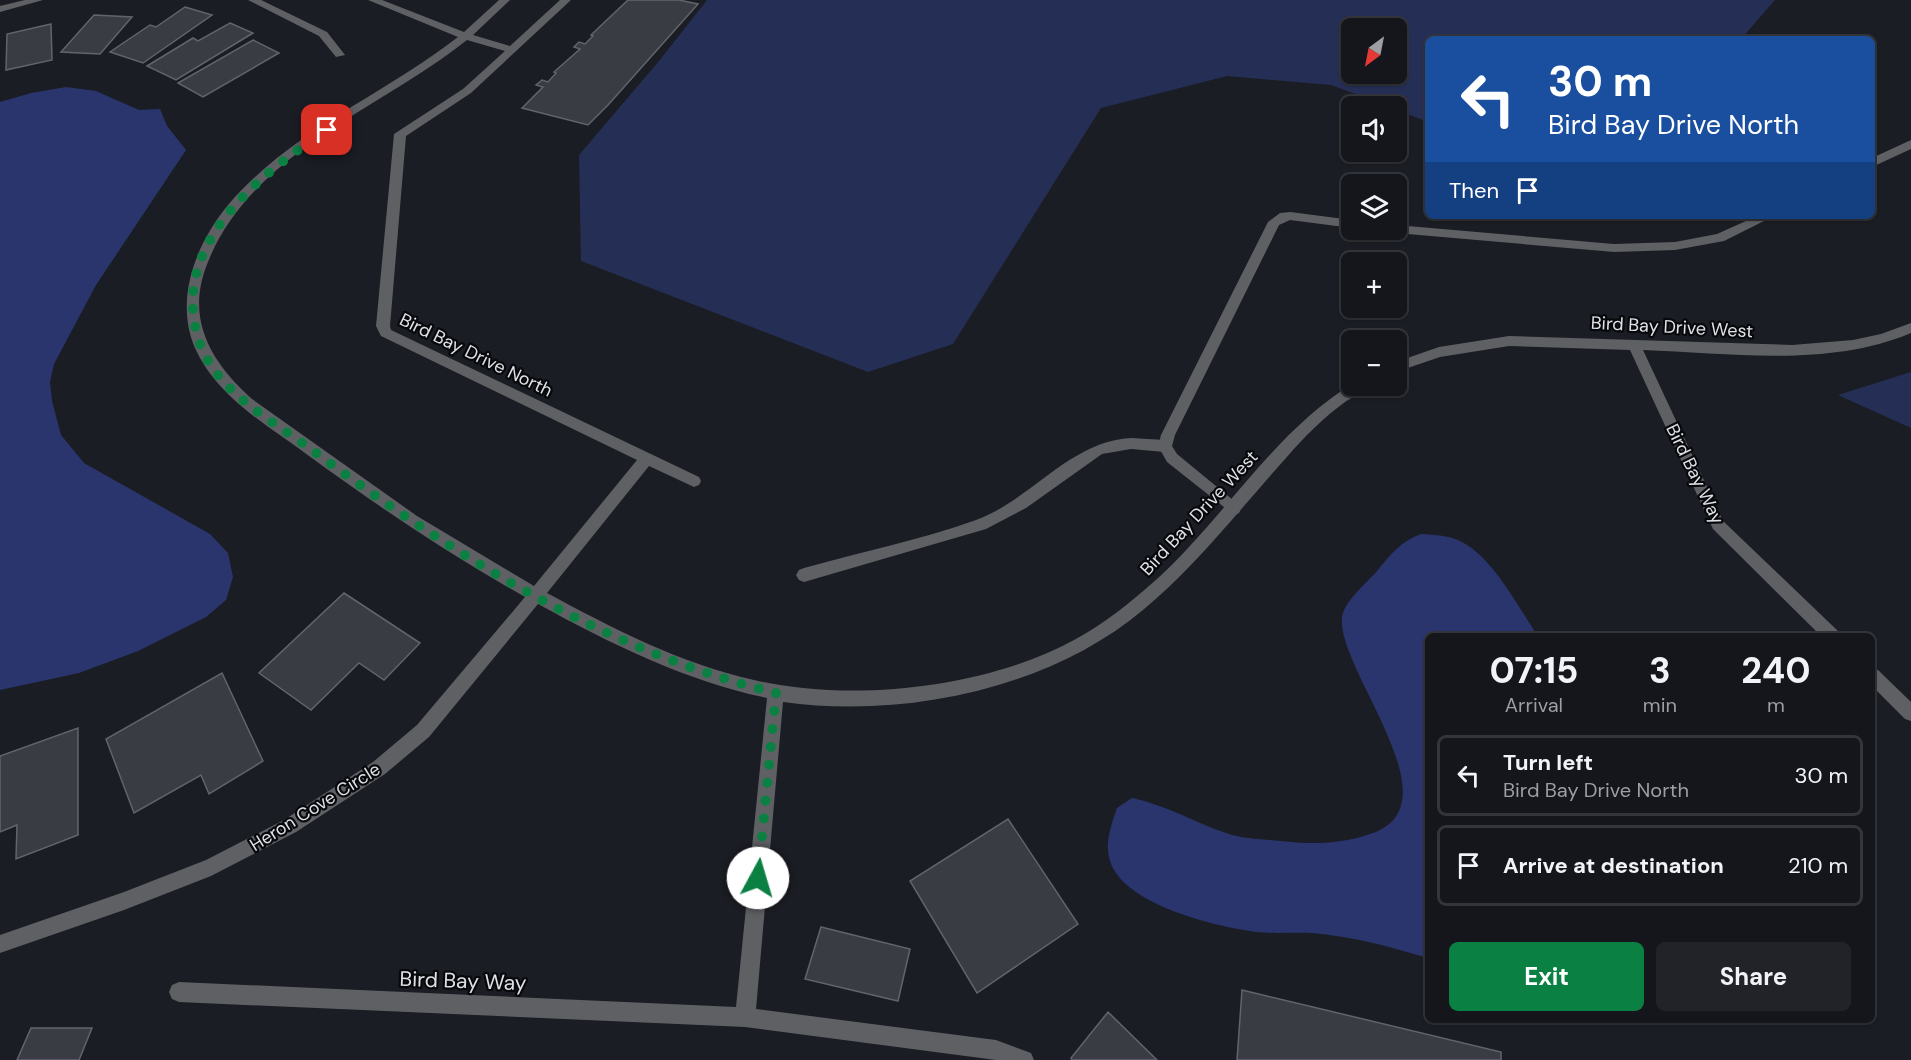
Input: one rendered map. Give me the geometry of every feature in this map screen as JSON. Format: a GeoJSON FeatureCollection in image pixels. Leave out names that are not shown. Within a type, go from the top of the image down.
{"type":"FeatureCollection","features":[{"type":"Feature","properties":{"kind":"street"},"geometry":{"type":"LineString","coordinates":[[0,9],[38,0]]}},
{"type":"Feature","properties":{"kind":"street"},"geometry":{"type":"LineString","coordinates":[[253,0],[323,34],[340,56]]}},
{"type":"Feature","properties":{"kind":"street"},"geometry":{"type":"LineString","coordinates":[[373,0],[465,36],[511,50]]}},
{"type":"Feature","properties":{"kind":"street"},"geometry":{"type":"LineString","coordinates":[[505,0],[434,60],[287,157],[249,188],[217,228],[201,262],[194,286],[195,325],[198,340],[212,366],[241,398],[406,519],[471,560],[536,596],[673,662],[719,678],[776,693],[745,1017]]}},
{"type":"Feature","properties":{"kind":"street","name":"Bird Bay Drive North"},"geometry":{"type":"LineString","coordinates":[[566,0],[467,91],[400,134],[383,326],[386,333],[694,480]]}},
{"type":"Feature","properties":{"kind":"street"},"geometry":{"type":"LineString","coordinates":[[1875,162],[1911,144]]}},
{"type":"Feature","properties":{"kind":"street"},"geometry":{"type":"LineString","coordinates":[[1234,509],[1172,458],[1165,446],[1168,435],[1274,222],[1284,216],[1290,216],[1341,223]]}},
{"type":"Feature","properties":{"kind":"street"},"geometry":{"type":"LineString","coordinates":[[1407,230],[1614,248],[1675,246],[1720,238],[1761,219]]}},
{"type":"Feature","properties":{"kind":"street","name":"Bird Bay Drive West"},"geometry":{"type":"LineString","coordinates":[[1407,363],[1439,352],[1509,341],[1735,350],[1828,349],[1873,341],[1911,328]]}},
{"type":"Feature","properties":{"kind":"street","name":"Bird Bay Way"},"geometry":{"type":"LineString","coordinates":[[1634,345],[1718,525],[1829,633]]}},
{"type":"Feature","properties":{"kind":"street","name":"Bird Bay Drive West"},"geometry":{"type":"LineString","coordinates":[[776,693],[828,698],[878,698],[977,682],[1025,670],[1084,642],[1163,584],[1234,509],[1288,443],[1314,418],[1345,396]]}},
{"type":"Feature","properties":{"kind":"street"},"geometry":{"type":"LineString","coordinates":[[804,575],[981,525],[1003,516],[1097,450],[1109,445],[1129,442],[1165,446]]}},
{"type":"Feature","properties":{"kind":"street","name":"Heron Cove Circle"},"geometry":{"type":"LineString","coordinates":[[0,944],[180,880],[290,826],[379,768],[423,731],[647,458]]}},
{"type":"Feature","properties":{"kind":"street"},"geometry":{"type":"LineString","coordinates":[[1875,678],[1911,713]]}},
{"type":"Feature","properties":{"kind":"street","name":"Bird Bay Way"},"geometry":{"type":"LineString","coordinates":[[179,992],[745,1017],[996,1050],[1024,1060]]}},
{"type":"Feature","properties":{"kind":"shaded area"},"geometry":{"type":"Polygon","coordinates":[[[707,0],[1775,0],[1744,36],[1425,36],[1425,121],[1407,114],[1407,96],[1361,96],[1331,85],[1227,76],[1101,108],[953,344],[868,372],[581,261],[579,155],[659,61],[707,0]]]}},
{"type":"Feature","properties":{"kind":"shaded area"},"geometry":{"type":"Polygon","coordinates":[[[66,87],[96,91],[139,110],[160,109],[167,126],[186,150],[96,285],[54,364],[50,382],[52,401],[61,435],[84,463],[210,534],[228,553],[233,577],[226,600],[206,617],[138,651],[79,673],[0,690],[0,102],[31,93],[66,87]]]}},
{"type":"Feature","properties":{"kind":"shaded area"},"geometry":{"type":"Polygon","coordinates":[[[1911,372],[1911,428],[1838,395],[1911,372]]]}},
{"type":"Feature","properties":{"kind":"shaded area"},"geometry":{"type":"Polygon","coordinates":[[[1421,534],[1442,536],[1462,542],[1473,549],[1504,584],[1536,633],[1425,633],[1425,957],[1341,937],[1312,933],[1257,932],[1218,925],[1171,910],[1130,888],[1116,874],[1109,857],[1108,845],[1117,808],[1132,798],[1157,805],[1232,835],[1292,842],[1317,843],[1354,839],[1378,831],[1397,814],[1403,790],[1398,762],[1345,639],[1342,617],[1351,598],[1391,554],[1408,540],[1421,534]]]}},
{"type":"Feature","properties":{"kind":"building"},"geometry":{"type":"Polygon","coordinates":[[[628,0],[679,0],[698,4],[588,125],[522,108],[543,87],[536,85],[542,80],[548,82],[556,73],[554,72],[580,49],[574,47],[579,42],[585,44],[593,36],[591,35],[628,0]]]}},
{"type":"Feature","properties":{"kind":"building"},"geometry":{"type":"Polygon","coordinates":[[[185,7],[212,15],[143,63],[110,52],[150,25],[156,27],[185,7]]]}},
{"type":"Feature","properties":{"kind":"building"},"geometry":{"type":"Polygon","coordinates":[[[94,15],[132,17],[100,54],[61,52],[94,15]]]}},
{"type":"Feature","properties":{"kind":"building"},"geometry":{"type":"Polygon","coordinates":[[[230,23],[253,33],[176,80],[147,66],[193,38],[198,41],[230,23]]]}},
{"type":"Feature","properties":{"kind":"building"},"geometry":{"type":"Polygon","coordinates":[[[51,24],[52,60],[6,70],[7,34],[51,24]]]}},
{"type":"Feature","properties":{"kind":"building"},"geometry":{"type":"Polygon","coordinates":[[[253,40],[279,53],[203,97],[178,83],[253,40]]]}},
{"type":"Feature","properties":{"kind":"building"},"geometry":{"type":"Polygon","coordinates":[[[344,593],[420,643],[384,680],[359,663],[311,710],[259,673],[344,593]]]}},
{"type":"Feature","properties":{"kind":"building"},"geometry":{"type":"Polygon","coordinates":[[[222,673],[263,761],[209,794],[201,775],[134,813],[106,739],[222,673]]]}},
{"type":"Feature","properties":{"kind":"building"},"geometry":{"type":"Polygon","coordinates":[[[78,728],[78,835],[16,859],[17,825],[0,832],[0,756],[78,728]]]}},
{"type":"Feature","properties":{"kind":"building"},"geometry":{"type":"Polygon","coordinates":[[[1008,819],[1078,924],[977,993],[910,881],[1008,819]]]}},
{"type":"Feature","properties":{"kind":"building"},"geometry":{"type":"Polygon","coordinates":[[[821,927],[910,949],[898,1001],[805,979],[821,927]]]}},
{"type":"Feature","properties":{"kind":"building"},"geometry":{"type":"Polygon","coordinates":[[[1242,990],[1501,1052],[1501,1060],[1237,1060],[1242,990]]]}},
{"type":"Feature","properties":{"kind":"building"},"geometry":{"type":"Polygon","coordinates":[[[1108,1012],[1157,1060],[1072,1060],[1071,1058],[1108,1012]]]}},
{"type":"Feature","properties":{"kind":"building"},"geometry":{"type":"Polygon","coordinates":[[[31,1028],[92,1028],[79,1060],[17,1060],[31,1028]]]}},
{"type":"Feature","properties":{"kind":"route"},"geometry":{"type":"LineString","coordinates":[[327,130],[287,157],[249,188],[211,238],[197,273],[193,312],[198,340],[212,366],[241,398],[381,502],[471,560],[536,596],[690,669],[776,693],[758,878]]}}]}
